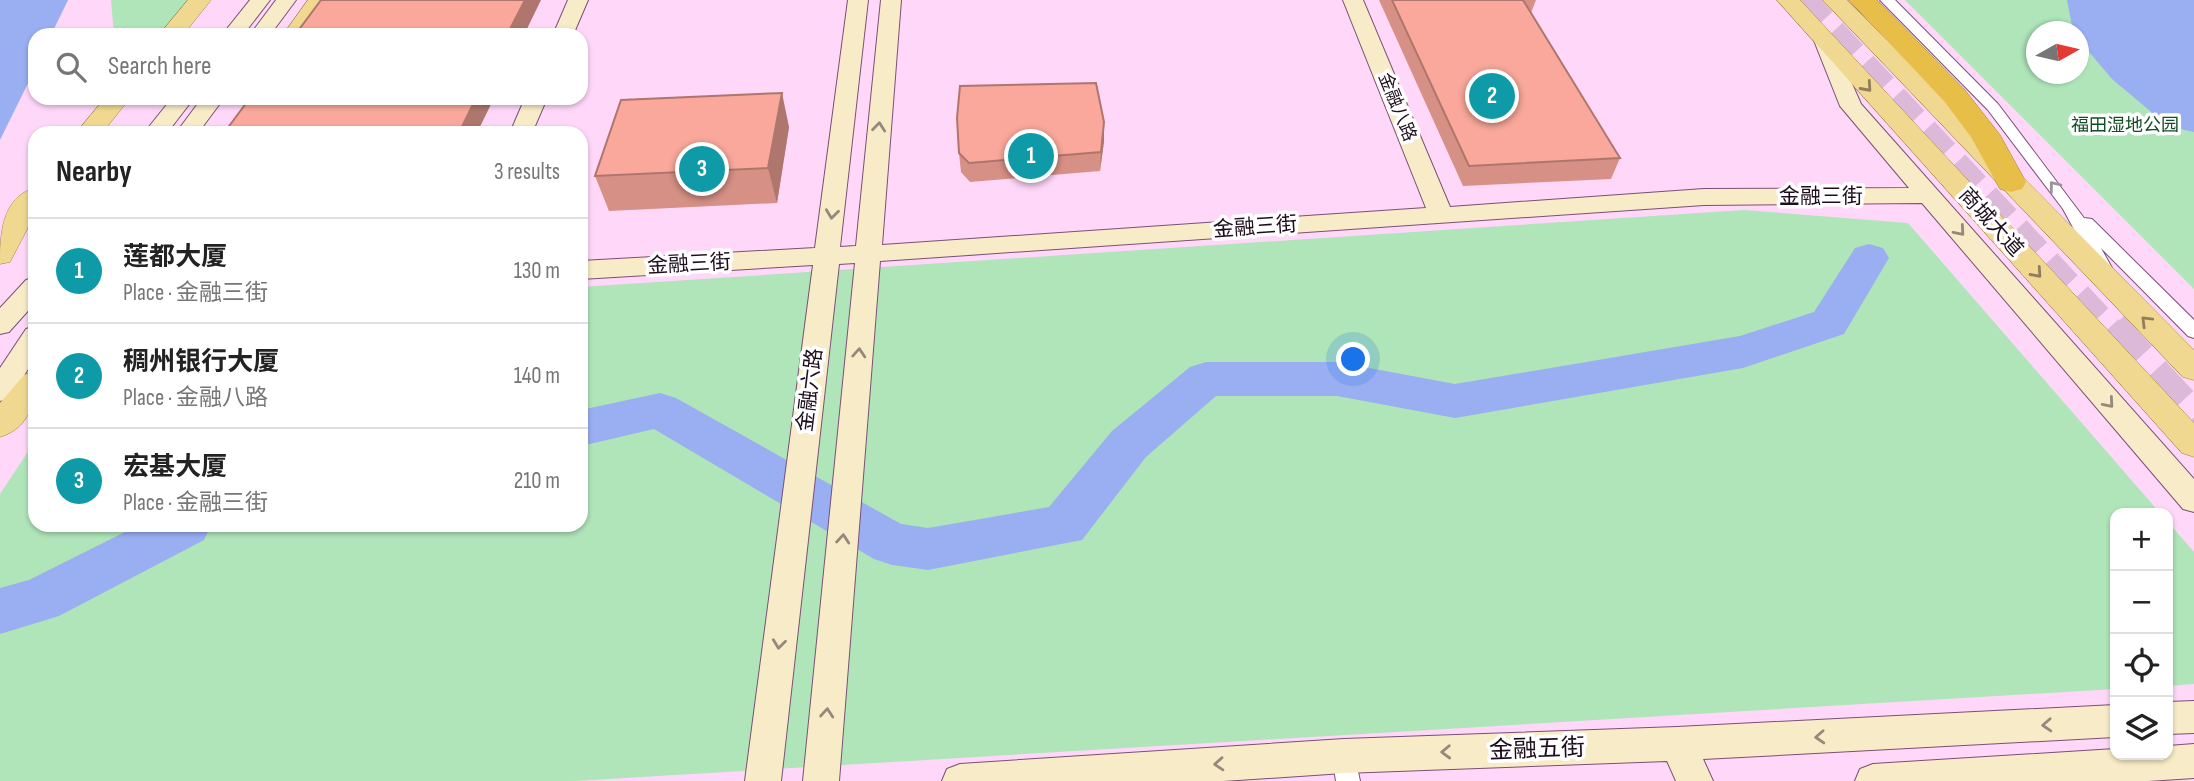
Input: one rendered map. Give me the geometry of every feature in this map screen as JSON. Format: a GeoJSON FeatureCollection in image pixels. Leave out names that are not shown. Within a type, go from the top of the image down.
{"type":"FeatureCollection","features":[{"type":"Feature","properties":{"kind":"highway"},"geometry":{"type":"LineString","coordinates":[[1862,0],[1954,95],[1985,135],[2011,182]]}},
{"type":"Feature","properties":{"kind":"main road"},"geometry":{"type":"LineString","coordinates":[[177,28],[200,0]]}},
{"type":"Feature","properties":{"kind":"main road"},"geometry":{"type":"LineString","coordinates":[[300,28],[319,0]]}},
{"type":"Feature","properties":{"kind":"main road","name":"商城大道"},"geometry":{"type":"LineString","coordinates":[[1788,0],[2194,444]]}},
{"type":"Feature","properties":{"kind":"main road","name":"商城大道"},"geometry":{"type":"LineString","coordinates":[[1834,0],[2194,369]]}},
{"type":"Feature","properties":{"kind":"main road"},"geometry":{"type":"LineString","coordinates":[[95,126],[112,105]]}},
{"type":"Feature","properties":{"kind":"main road"},"geometry":{"type":"LineString","coordinates":[[0,255],[18,217],[28,205]]}},
{"type":"Feature","properties":{"kind":"main road"},"geometry":{"type":"LineString","coordinates":[[0,425],[28,391]]}},
{"type":"Feature","properties":{"kind":"street"},"geometry":{"type":"LineString","coordinates":[[238,28],[260,0]]}},
{"type":"Feature","properties":{"kind":"street"},"geometry":{"type":"LineString","coordinates":[[265,28],[286,0]]}},
{"type":"Feature","properties":{"kind":"street"},"geometry":{"type":"LineString","coordinates":[[566,28],[578,0]]}},
{"type":"Feature","properties":{"kind":"street","name":"金融六路"},"geometry":{"type":"LineString","coordinates":[[763,781],[858,0]]}},
{"type":"Feature","properties":{"kind":"street"},"geometry":{"type":"LineString","coordinates":[[821,781],[891,0]]}},
{"type":"Feature","properties":{"kind":"street","name":"金融八路"},"geometry":{"type":"LineString","coordinates":[[1353,0],[1441,215]]}},
{"type":"Feature","properties":{"kind":"street"},"geometry":{"type":"LineString","coordinates":[[1887,0],[1993,107],[2070,207],[2194,331]]}},
{"type":"Feature","properties":{"kind":"street"},"geometry":{"type":"LineString","coordinates":[[1823,38],[1851,106],[2194,500]]}},
{"type":"Feature","properties":{"kind":"street"},"geometry":{"type":"LineString","coordinates":[[161,126],[177,105]]}},
{"type":"Feature","properties":{"kind":"street"},"geometry":{"type":"LineString","coordinates":[[192,126],[208,105]]}},
{"type":"Feature","properties":{"kind":"street"},"geometry":{"type":"LineString","coordinates":[[524,126],[533,105]]}},
{"type":"Feature","properties":{"kind":"street","name":"金融三街"},"geometry":{"type":"LineString","coordinates":[[588,270],[827,257],[1704,197],[1928,195]]}},
{"type":"Feature","properties":{"kind":"street"},"geometry":{"type":"LineString","coordinates":[[2070,207],[2113,287]]}},
{"type":"Feature","properties":{"kind":"street"},"geometry":{"type":"LineString","coordinates":[[0,325],[28,294]]}},
{"type":"Feature","properties":{"kind":"street"},"geometry":{"type":"LineString","coordinates":[[0,391],[28,347]]}},
{"type":"Feature","properties":{"kind":"street"},"geometry":{"type":"LineString","coordinates":[[2173,718],[2194,717]]}},
{"type":"Feature","properties":{"kind":"street","name":"金融五街"},"geometry":{"type":"LineString","coordinates":[[960,781],[1346,768],[1677,744],[2110,721]]}},
{"type":"Feature","properties":{"kind":"street"},"geometry":{"type":"LineString","coordinates":[[1677,744],[1695,781]]}},
{"type":"Feature","properties":{"kind":"street"},"geometry":{"type":"LineString","coordinates":[[1873,781],[2194,761]]}},
{"type":"Feature","properties":{"kind":"green space"},"geometry":{"type":"Polygon","coordinates":[[[111,0],[210,0],[185,28],[113,28],[111,0]]]}},
{"type":"Feature","properties":{"kind":"green space","name":"福田湿地公园"},"geometry":{"type":"Polygon","coordinates":[[[1905,0],[2194,0],[2194,289],[1905,0]]]}},
{"type":"Feature","properties":{"kind":"green space"},"geometry":{"type":"Polygon","coordinates":[[[1744,210],[1908,223],[2156,508],[2110,508],[2110,689],[574,781],[0,781],[0,494],[28,452],[28,532],[588,532],[588,287],[1744,210]]]}},
{"type":"Feature","properties":{"kind":"green space"},"geometry":{"type":"Polygon","coordinates":[[[2173,528],[2194,552],[2194,684],[2173,686],[2173,528]]]}},
{"type":"Feature","properties":{"kind":"water"},"geometry":{"type":"Polygon","coordinates":[[[0,0],[68,0],[54,28],[28,28],[28,83],[0,140],[0,0]]]}},
{"type":"Feature","properties":{"kind":"water"},"geometry":{"type":"Polygon","coordinates":[[[2067,0],[2194,0],[2194,132],[2168,126],[2112,79],[2089,52],[2089,21],[2071,21],[2067,0]]]}},
{"type":"Feature","properties":{"kind":"building"},"geometry":{"type":"Polygon","coordinates":[[[321,0],[525,0],[511,28],[300,28],[321,0]]]}},
{"type":"Feature","properties":{"kind":"building"},"geometry":{"type":"Polygon","coordinates":[[[1392,0],[1523,0],[1620,158],[1469,166],[1392,0]]]}},
{"type":"Feature","properties":{"kind":"building"},"geometry":{"type":"Polygon","coordinates":[[[1096,83],[1104,122],[1101,152],[969,163],[959,153],[957,118],[960,86],[1096,83]]]}},
{"type":"Feature","properties":{"kind":"building"},"geometry":{"type":"Polygon","coordinates":[[[782,93],[768,168],[595,176],[621,100],[782,93]]]}},
{"type":"Feature","properties":{"kind":"building"},"geometry":{"type":"Polygon","coordinates":[[[245,105],[473,105],[462,126],[229,126],[245,105]]]}},
{"type":"Feature","properties":{"kind":"waterway"},"geometry":{"type":"LineString","coordinates":[[588,426],[660,410],[892,544],[928,549],[1064,525],[1129,444],[1206,379],[1337,379],[1455,401],[1647,366],[1743,352],[1829,323],[1869,258]]}},
{"type":"Feature","properties":{"kind":"waterway"},"geometry":{"type":"LineString","coordinates":[[0,611],[40,600],[172,532]]}},
{"type":"Feature","properties":{"kind":"tunnel"},"geometry":{"type":"LineString","coordinates":[[1801,0],[2110,332]]}},
{"type":"Feature","properties":{"kind":"tunnel"},"geometry":{"type":"LineString","coordinates":[[2109,330],[2194,422]]}},
{"type":"Feature","properties":{"kind":"place","name":"稠州银行大厦"},"geometry":{"type":"Point","coordinates":[1492,96]}},
{"type":"Feature","properties":{"kind":"place","name":"莲都大厦"},"geometry":{"type":"Point","coordinates":[1031,156]}},
{"type":"Feature","properties":{"kind":"place","name":"宏基大厦"},"geometry":{"type":"Point","coordinates":[702,169]}}]}
